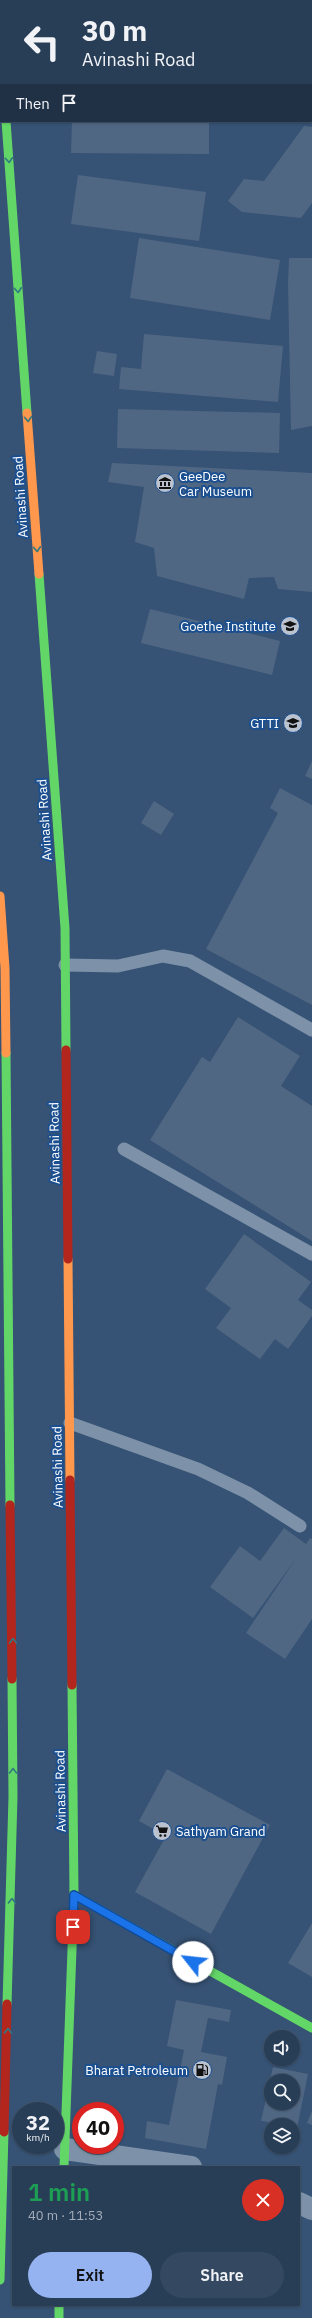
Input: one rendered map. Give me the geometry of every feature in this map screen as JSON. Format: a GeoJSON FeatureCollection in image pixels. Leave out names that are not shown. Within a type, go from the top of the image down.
{"type":"FeatureCollection","features":[{"type":"Feature","properties":{"kind":"main road","name":"Avinashi Road"},"geometry":{"type":"LineString","coordinates":[[6,122],[64,920],[74,1895],[65,2158]]}},
{"type":"Feature","properties":{"kind":"main road"},"geometry":{"type":"LineString","coordinates":[[0,896],[4,968],[7,1689],[12,1887],[0,2280]]}},
{"type":"Feature","properties":{"kind":"main road"},"geometry":{"type":"LineString","coordinates":[[74,1895],[312,2028]]}},
{"type":"Feature","properties":{"kind":"main road"},"geometry":{"type":"LineString","coordinates":[[59,2306],[59,2318]]}},
{"type":"Feature","properties":{"kind":"street"},"geometry":{"type":"LineString","coordinates":[[65,2158],[177,2166]]}},
{"type":"Feature","properties":{"kind":"street"},"geometry":{"type":"LineString","coordinates":[[300,2204],[312,2210]]}},
{"type":"Feature","properties":{"kind":"lane"},"geometry":{"type":"LineString","coordinates":[[65,965],[118,966],[163,956],[190,961],[312,1030]]}},
{"type":"Feature","properties":{"kind":"lane"},"geometry":{"type":"LineString","coordinates":[[124,1149],[312,1254]]}},
{"type":"Feature","properties":{"kind":"lane"},"geometry":{"type":"LineString","coordinates":[[70,1423],[198,1469],[248,1492],[300,1526]]}},
{"type":"Feature","properties":{"kind":"building"},"geometry":{"type":"Polygon","coordinates":[[[72,122],[209,122],[209,154],[71,153],[72,122]]]}},
{"type":"Feature","properties":{"kind":"building"},"geometry":{"type":"Polygon","coordinates":[[[304,126],[312,127],[312,203],[301,218],[242,212],[228,201],[244,179],[264,181],[304,126]]]}},
{"type":"Feature","properties":{"kind":"building"},"geometry":{"type":"Polygon","coordinates":[[[78,175],[206,192],[199,241],[71,224],[78,175]]]}},
{"type":"Feature","properties":{"kind":"building"},"geometry":{"type":"Polygon","coordinates":[[[139,238],[280,260],[270,320],[130,298],[139,238]]]}},
{"type":"Feature","properties":{"kind":"building"},"geometry":{"type":"Polygon","coordinates":[[[289,258],[312,258],[312,426],[291,430],[288,283],[289,258]]]}},
{"type":"Feature","properties":{"kind":"building"},"geometry":{"type":"Polygon","coordinates":[[[144,334],[283,346],[278,402],[119,389],[121,367],[141,369],[144,334]]]}},
{"type":"Feature","properties":{"kind":"building"},"geometry":{"type":"Polygon","coordinates":[[[97,351],[117,354],[114,376],[93,373],[97,351]]]}},
{"type":"Feature","properties":{"kind":"building"},"geometry":{"type":"Polygon","coordinates":[[[118,409],[280,413],[279,453],[117,448],[118,409]]]}},
{"type":"Feature","properties":{"kind":"building"},"geometry":{"type":"Polygon","coordinates":[[[112,463],[312,473],[312,592],[278,589],[274,577],[249,578],[244,599],[157,576],[154,548],[135,542],[144,487],[108,482],[112,463]]]}},
{"type":"Feature","properties":{"kind":"building"},"geometry":{"type":"Polygon","coordinates":[[[150,609],[280,641],[272,675],[141,643],[150,609]]]}},
{"type":"Feature","properties":{"kind":"building"},"geometry":{"type":"Polygon","coordinates":[[[312,761],[312,779],[305,776],[312,761]]]}},
{"type":"Feature","properties":{"kind":"building"},"geometry":{"type":"Polygon","coordinates":[[[280,788],[312,805],[312,1005],[206,949],[278,813],[270,808],[280,788]]]}},
{"type":"Feature","properties":{"kind":"building"},"geometry":{"type":"Polygon","coordinates":[[[154,801],[174,814],[161,835],[141,823],[154,801]]]}},
{"type":"Feature","properties":{"kind":"building"},"geometry":{"type":"Polygon","coordinates":[[[238,1017],[300,1056],[281,1086],[312,1106],[312,1241],[150,1140],[202,1057],[210,1062],[238,1017]]]}},
{"type":"Feature","properties":{"kind":"building"},"geometry":{"type":"Polygon","coordinates":[[[244,1234],[311,1282],[298,1300],[312,1310],[312,1316],[288,1349],[275,1339],[260,1359],[216,1328],[231,1308],[205,1289],[244,1234]]]}},
{"type":"Feature","properties":{"kind":"building"},"geometry":{"type":"Polygon","coordinates":[[[284,1528],[306,1544],[310,1538],[312,1539],[312,1619],[285,1659],[246,1633],[297,1557],[253,1618],[210,1587],[240,1546],[260,1561],[284,1528]]]}},
{"type":"Feature","properties":{"kind":"building"},"geometry":{"type":"Polygon","coordinates":[[[167,1769],[270,1825],[211,1934],[135,1892],[166,1836],[139,1821],[167,1769]]]}},
{"type":"Feature","properties":{"kind":"building"},"geometry":{"type":"Polygon","coordinates":[[[312,1923],[312,1977],[288,1963],[312,1923]]]}},
{"type":"Feature","properties":{"kind":"building","name":"Bharat Petroleum"},"geometry":{"type":"Polygon","coordinates":[[[176,2000],[231,2010],[229,2022],[208,2018],[201,2052],[227,2057],[222,2085],[218,2084],[206,2149],[145,2138],[147,2121],[169,2125],[184,2050],[167,2046],[176,2000]]]}},
{"type":"Feature","properties":{"kind":"building"},"geometry":{"type":"Polygon","coordinates":[[[273,2067],[308,2074],[299,2118],[264,2118],[264,2121],[261,2121],[264,2108],[264,2110],[300,2110],[300,2074],[271,2074],[273,2067]]]}},
{"type":"Feature","properties":{"kind":"building"},"geometry":{"type":"Polygon","coordinates":[[[312,2111],[312,2125],[307,2123],[312,2111]]]}},
{"type":"Feature","properties":{"kind":"traffic: fast"},"geometry":{"type":"LineString","coordinates":[[6,122],[27,413]]}},
{"type":"Feature","properties":{"kind":"traffic: fast"},"geometry":{"type":"LineString","coordinates":[[39,574],[65,928],[66,1050]]}},
{"type":"Feature","properties":{"kind":"traffic: fast"},"geometry":{"type":"LineString","coordinates":[[6,1053],[10,1505]]}},
{"type":"Feature","properties":{"kind":"traffic: fast"},"geometry":{"type":"LineString","coordinates":[[7,2004],[13,1797],[12,1679]]}},
{"type":"Feature","properties":{"kind":"traffic: fast"},"geometry":{"type":"LineString","coordinates":[[64,2166],[74,1895],[72,1685]]}},
{"type":"Feature","properties":{"kind":"traffic: fast"},"geometry":{"type":"LineString","coordinates":[[74,1895],[312,2028]]}},
{"type":"Feature","properties":{"kind":"traffic: fast"},"geometry":{"type":"LineString","coordinates":[[0,2280],[4,2132]]}},
{"type":"Feature","properties":{"kind":"traffic: fast"},"geometry":{"type":"LineString","coordinates":[[59,2306],[59,2318]]}},
{"type":"Feature","properties":{"kind":"traffic: slow"},"geometry":{"type":"LineString","coordinates":[[27,413],[39,574]]}},
{"type":"Feature","properties":{"kind":"traffic: slow"},"geometry":{"type":"LineString","coordinates":[[0,896],[5,968],[6,1053]]}},
{"type":"Feature","properties":{"kind":"traffic: slow"},"geometry":{"type":"LineString","coordinates":[[68,1259],[70,1480]]}},
{"type":"Feature","properties":{"kind":"traffic: jam"},"geometry":{"type":"LineString","coordinates":[[66,1050],[68,1259]]}},
{"type":"Feature","properties":{"kind":"traffic: jam"},"geometry":{"type":"LineString","coordinates":[[70,1480],[72,1685]]}},
{"type":"Feature","properties":{"kind":"traffic: jam"},"geometry":{"type":"LineString","coordinates":[[10,1505],[12,1679]]}},
{"type":"Feature","properties":{"kind":"traffic: jam"},"geometry":{"type":"LineString","coordinates":[[4,2132],[7,2004]]}},
{"type":"Feature","properties":{"kind":"place","name":"GeeDee Car Museum"},"geometry":{"type":"Point","coordinates":[165,483]}},
{"type":"Feature","properties":{"kind":"place","name":"Goethe Institute"},"geometry":{"type":"Point","coordinates":[290,626]}},
{"type":"Feature","properties":{"kind":"place","name":"GTTI"},"geometry":{"type":"Point","coordinates":[293,723]}},
{"type":"Feature","properties":{"kind":"place","name":"Sathyam Grand"},"geometry":{"type":"Point","coordinates":[162,1831]}},
{"type":"Feature","properties":{"kind":"place","name":"Bharat Petroleum"},"geometry":{"type":"Point","coordinates":[202,2070]}},
{"type":"Feature","properties":{"kind":"route"},"geometry":{"type":"LineString","coordinates":[[73,1927],[74,1895],[193,1962]]}}]}
